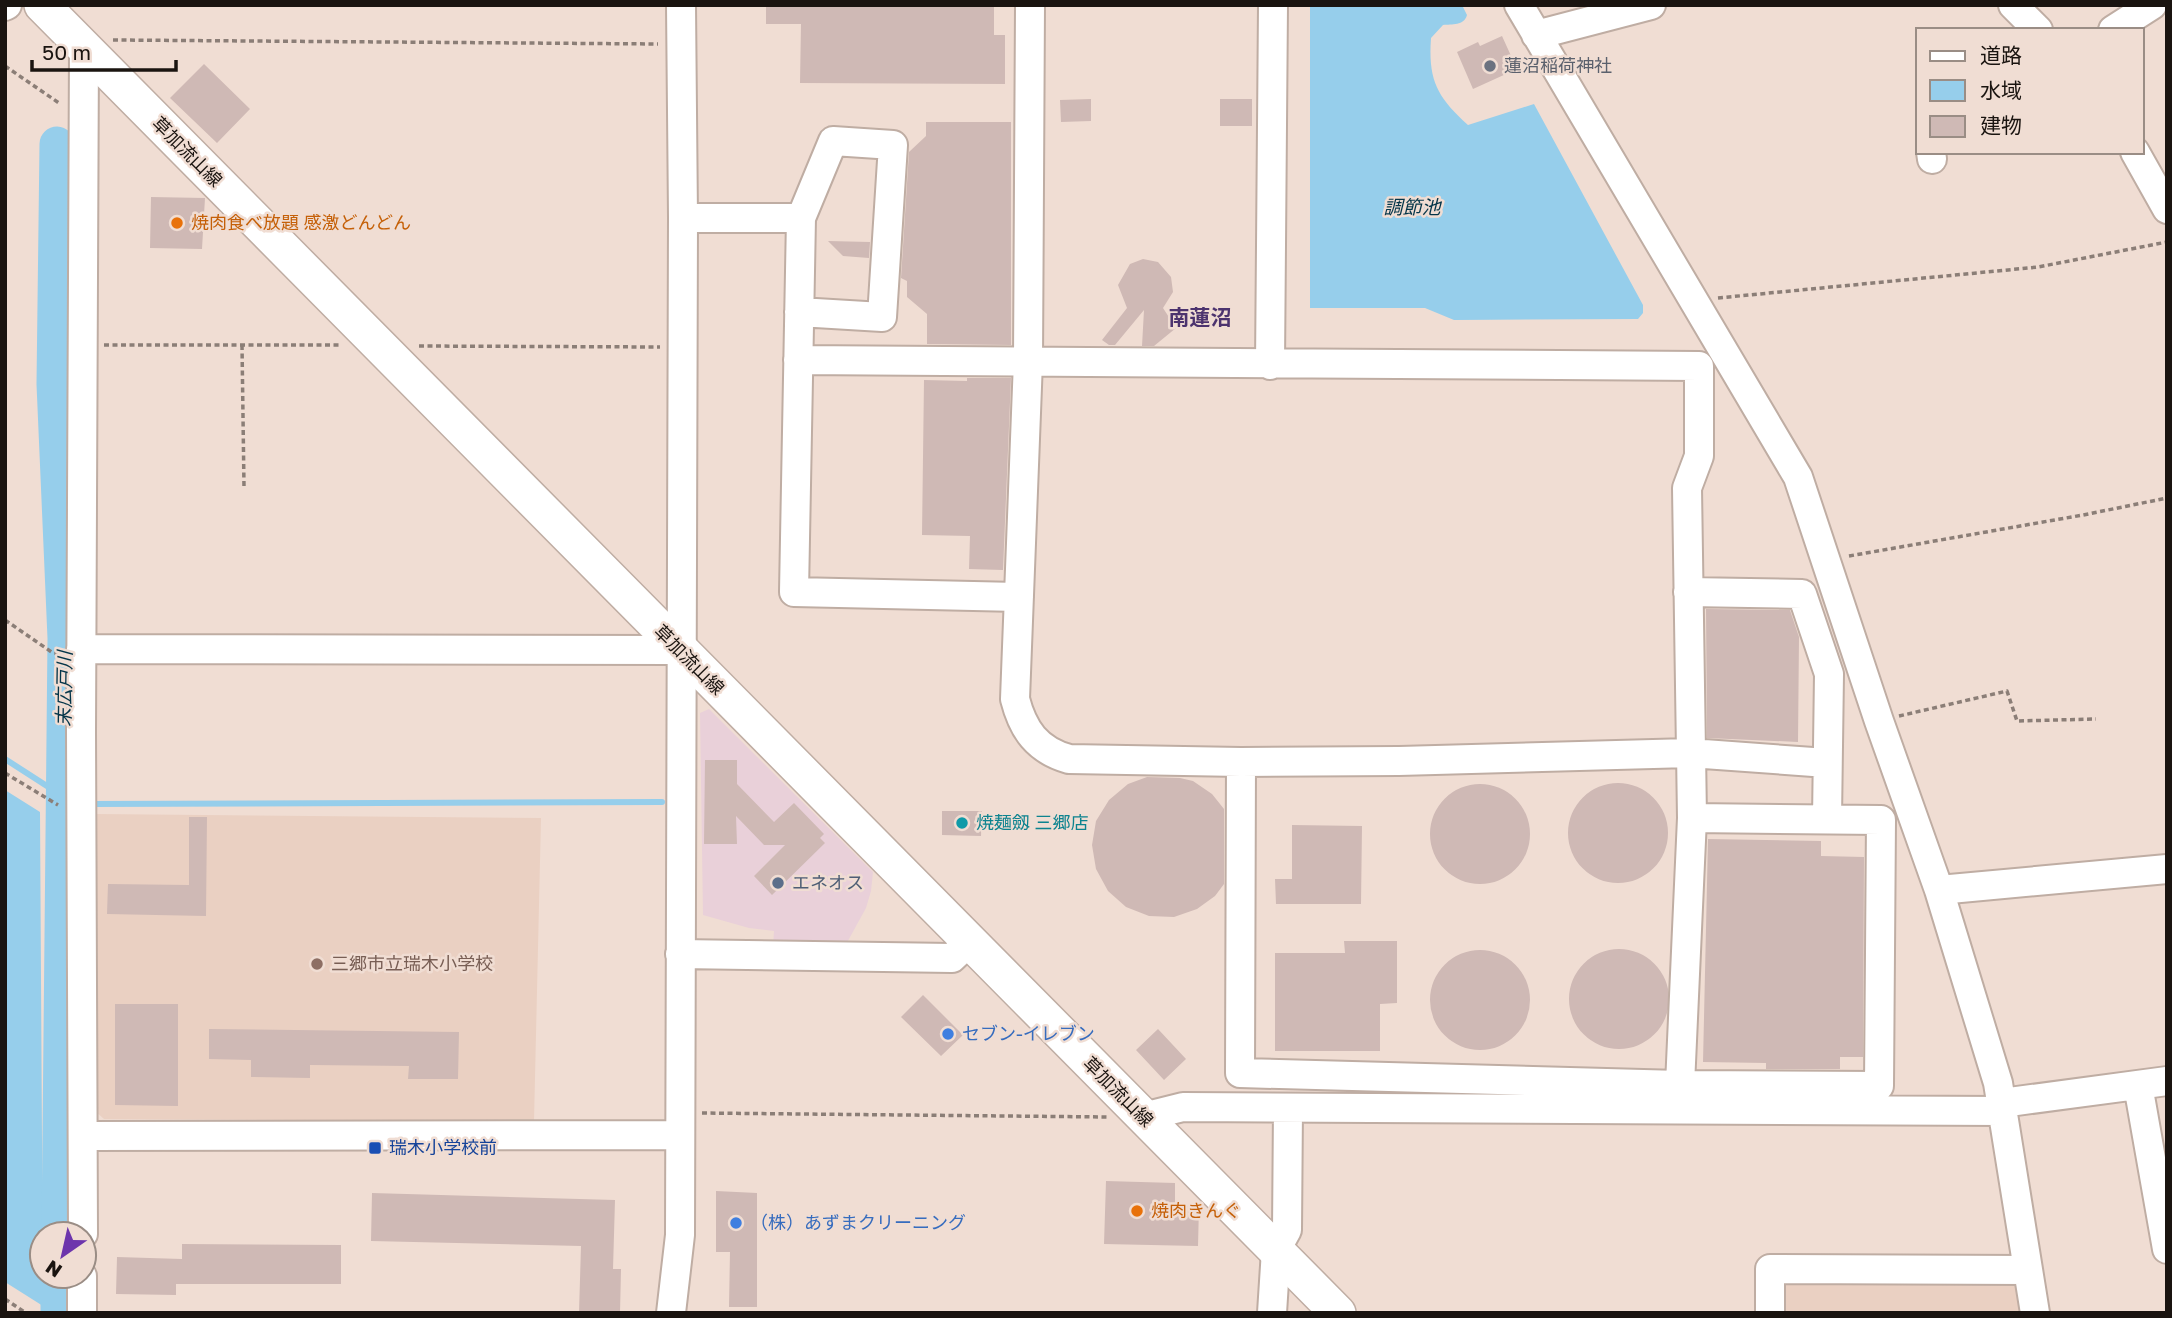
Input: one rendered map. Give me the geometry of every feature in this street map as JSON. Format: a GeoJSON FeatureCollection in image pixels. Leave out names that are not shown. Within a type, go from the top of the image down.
{"type":"FeatureCollection","features":[{"type":"Feature","properties":{"kind":"main road","name":"草加流山線"},"geometry":{"type":"LineString","coordinates":[[41,5],[1338,1313]]}},
{"type":"Feature","properties":{"kind":"street"},"geometry":{"type":"LineString","coordinates":[[671,1313],[678,1260],[683,218],[681,5]]}},
{"type":"Feature","properties":{"kind":"street"},"geometry":{"type":"LineString","coordinates":[[1030,5],[1028,361],[1015,699],[1020,719],[1042,746],[1055,755],[1069,759],[1399,761],[1690,753],[1827,763]]}},
{"type":"Feature","properties":{"kind":"street"},"geometry":{"type":"LineString","coordinates":[[1270,365],[1273,5]]}},
{"type":"Feature","properties":{"kind":"street"},"geometry":{"type":"LineString","coordinates":[[1519,5],[1798,477],[1939,890],[1972,995],[2003,1107],[2035,1313]]}},
{"type":"Feature","properties":{"kind":"street"},"geometry":{"type":"LineString","coordinates":[[1536,35],[1651,5]]}},
{"type":"Feature","properties":{"kind":"street"},"geometry":{"type":"LineString","coordinates":[[2013,5],[2036,28]]}},
{"type":"Feature","properties":{"kind":"street"},"geometry":{"type":"LineString","coordinates":[[2116,28],[2152,5]]}},
{"type":"Feature","properties":{"kind":"street"},"geometry":{"type":"LineString","coordinates":[[81,45],[85,119],[81,649],[83,1220]]}},
{"type":"Feature","properties":{"kind":"street"},"geometry":{"type":"LineString","coordinates":[[880,361],[893,145],[833,141],[801,218],[794,592],[1018,597]]}},
{"type":"Feature","properties":{"kind":"street"},"geometry":{"type":"LineString","coordinates":[[2136,154],[2167,209]]}},
{"type":"Feature","properties":{"kind":"street"},"geometry":{"type":"LineString","coordinates":[[683,218],[801,218]]}},
{"type":"Feature","properties":{"kind":"street"},"geometry":{"type":"LineString","coordinates":[[799,312],[882,317]]}},
{"type":"Feature","properties":{"kind":"street"},"geometry":{"type":"LineString","coordinates":[[798,360],[1699,366],[1699,456],[1687,488],[1692,818],[1680,1085]]}},
{"type":"Feature","properties":{"kind":"street"},"geometry":{"type":"LineString","coordinates":[[1688,592],[1802,594],[1829,674],[1827,819]]}},
{"type":"Feature","properties":{"kind":"street"},"geometry":{"type":"LineString","coordinates":[[81,649],[680,652]]}},
{"type":"Feature","properties":{"kind":"street"},"geometry":{"type":"LineString","coordinates":[[1241,762],[1240,1073],[1680,1085],[1879,1086],[1881,820],[1692,818]]}},
{"type":"Feature","properties":{"kind":"street"},"geometry":{"type":"LineString","coordinates":[[1939,890],[2167,869]]}},
{"type":"Feature","properties":{"kind":"street"},"geometry":{"type":"LineString","coordinates":[[680,954],[953,958],[969,942]]}},
{"type":"Feature","properties":{"kind":"street"},"geometry":{"type":"LineString","coordinates":[[1143,1117],[1183,1107],[2003,1107],[2167,1081]]}},
{"type":"Feature","properties":{"kind":"street"},"geometry":{"type":"LineString","coordinates":[[2138,1085],[2167,1249]]}},
{"type":"Feature","properties":{"kind":"street"},"geometry":{"type":"LineString","coordinates":[[1272,1313],[1276,1250],[1287,1230],[1289,1108]]}},
{"type":"Feature","properties":{"kind":"street"},"geometry":{"type":"LineString","coordinates":[[84,1136],[679,1124]]}},
{"type":"Feature","properties":{"kind":"street"},"geometry":{"type":"LineString","coordinates":[[1770,1313],[1770,1269],[2028,1270]]}},
{"type":"Feature","properties":{"kind":"street"},"geometry":{"type":"LineString","coordinates":[[82,1290],[82,1313]]}},
{"type":"Feature","properties":{"kind":"path"},"geometry":{"type":"LineString","coordinates":[[81,45],[681,44]]}},
{"type":"Feature","properties":{"kind":"path"},"geometry":{"type":"LineString","coordinates":[[5,66],[85,119]]}},
{"type":"Feature","properties":{"kind":"path"},"geometry":{"type":"LineString","coordinates":[[1694,301],[2038,267],[2167,242]]}},
{"type":"Feature","properties":{"kind":"path"},"geometry":{"type":"LineString","coordinates":[[83,345],[242,345],[386,353],[414,346],[682,348]]}},
{"type":"Feature","properties":{"kind":"path"},"geometry":{"type":"LineString","coordinates":[[242,345],[244,487]]}},
{"type":"Feature","properties":{"kind":"path"},"geometry":{"type":"LineString","coordinates":[[1825,560],[2167,498]]}},
{"type":"Feature","properties":{"kind":"path"},"geometry":{"type":"LineString","coordinates":[[5,620],[53,653]]}},
{"type":"Feature","properties":{"kind":"path"},"geometry":{"type":"LineString","coordinates":[[1879,720],[2007,691],[2017,721],[2096,719]]}},
{"type":"Feature","properties":{"kind":"path"},"geometry":{"type":"LineString","coordinates":[[5,772],[57,805]]}},
{"type":"Feature","properties":{"kind":"path"},"geometry":{"type":"LineString","coordinates":[[679,1124],[1143,1117]]}},
{"type":"Feature","properties":{"kind":"path"},"geometry":{"type":"LineString","coordinates":[[5,1299],[26,1313]]}},
{"type":"Feature","properties":{"kind":"shaded area"},"geometry":{"type":"Polygon","coordinates":[[[709,709],[873,872],[866,908],[844,948],[773,946],[774,931],[749,928],[703,915],[700,713],[709,709]]]}},
{"type":"Feature","properties":{"kind":"shaded area","name":"三郷市立瑞木小学校"},"geometry":{"type":"Polygon","coordinates":[[[96,814],[541,818],[534,1121],[104,1119],[95,1111],[96,814]]]}},
{"type":"Feature","properties":{"kind":"shaded area"},"geometry":{"type":"Polygon","coordinates":[[[1776,1278],[2023,1284],[2027,1313],[1776,1313],[1776,1278]]]}},
{"type":"Feature","properties":{"kind":"water","name":"調節池"},"geometry":{"type":"Polygon","coordinates":[[[1310,5],[1462,5],[1467,15],[1465,19],[1457,24],[1443,25],[1431,38],[1433,77],[1442,96],[1468,125],[1534,104],[1643,305],[1643,313],[1638,319],[1454,320],[1425,308],[1310,308],[1310,5]]]}},
{"type":"Feature","properties":{"kind":"water"},"geometry":{"type":"Polygon","coordinates":[[[5,790],[40,812],[42,1220],[28,1220],[28,1290],[43,1290],[43,1306],[5,1282],[5,790]]]}},
{"type":"Feature","properties":{"kind":"building"},"geometry":{"type":"Polygon","coordinates":[[[766,5],[994,5],[994,35],[1005,35],[1005,84],[800,83],[801,24],[766,24],[766,5]]]}},
{"type":"Feature","properties":{"kind":"building"},"geometry":{"type":"Polygon","coordinates":[[[1502,36],[1517,69],[1473,89],[1457,52],[1478,42],[1480,46],[1502,36]]]}},
{"type":"Feature","properties":{"kind":"building"},"geometry":{"type":"Polygon","coordinates":[[[204,64],[250,109],[217,143],[170,98],[204,64]]]}},
{"type":"Feature","properties":{"kind":"building"},"geometry":{"type":"Polygon","coordinates":[[[1091,99],[1091,121],[1061,122],[1060,100],[1091,99]]]}},
{"type":"Feature","properties":{"kind":"building"},"geometry":{"type":"Polygon","coordinates":[[[1220,99],[1252,99],[1252,126],[1220,126],[1220,99]]]}},
{"type":"Feature","properties":{"kind":"building"},"geometry":{"type":"Polygon","coordinates":[[[926,122],[1011,122],[1011,345],[927,344],[927,314],[907,297],[907,281],[901,278],[909,152],[926,136],[926,122]]]}},
{"type":"Feature","properties":{"kind":"building","name":"焼肉食べ放題 感激どんどん"},"geometry":{"type":"Polygon","coordinates":[[[151,197],[205,198],[202,249],[150,248],[151,197]]]}},
{"type":"Feature","properties":{"kind":"building"},"geometry":{"type":"Polygon","coordinates":[[[828,241],[870,242],[869,258],[843,256],[828,241]]]}},
{"type":"Feature","properties":{"kind":"building"},"geometry":{"type":"Polygon","coordinates":[[[1143,259],[1158,262],[1171,277],[1173,292],[1163,308],[1176,328],[1154,346],[1142,346],[1144,310],[1115,345],[1109,345],[1102,340],[1127,308],[1118,285],[1130,264],[1143,259]]]}},
{"type":"Feature","properties":{"kind":"building"},"geometry":{"type":"Polygon","coordinates":[[[967,378],[1011,378],[1003,570],[969,569],[970,536],[922,535],[924,380],[967,381],[967,378]]]}},
{"type":"Feature","properties":{"kind":"building"},"geometry":{"type":"Polygon","coordinates":[[[1706,609],[1790,610],[1799,637],[1798,742],[1707,738],[1706,609]]]}},
{"type":"Feature","properties":{"kind":"building"},"geometry":{"type":"Polygon","coordinates":[[[705,760],[737,760],[737,784],[774,822],[794,803],[824,834],[820,838],[825,843],[772,895],[754,876],[785,845],[764,845],[736,816],[737,844],[704,844],[705,760]]]}},
{"type":"Feature","properties":{"kind":"building"},"geometry":{"type":"Polygon","coordinates":[[[1147,777],[1193,781],[1212,794],[1224,809],[1224,884],[1215,896],[1197,909],[1174,917],[1149,916],[1126,907],[1108,891],[1096,869],[1092,845],[1096,821],[1109,800],[1128,784],[1147,777]]]}},
{"type":"Feature","properties":{"kind":"building"},"geometry":{"type":"Polygon","coordinates":[[[1618,783],[1637,787],[1653,798],[1664,814],[1668,833],[1664,852],[1653,868],[1637,879],[1618,883],[1599,879],[1583,868],[1572,852],[1568,833],[1572,814],[1583,798],[1599,787],[1618,783]]]}},
{"type":"Feature","properties":{"kind":"building"},"geometry":{"type":"Polygon","coordinates":[[[1480,784],[1499,788],[1515,799],[1526,815],[1530,834],[1526,853],[1515,869],[1499,880],[1480,884],[1461,880],[1445,869],[1434,853],[1430,834],[1434,815],[1445,799],[1461,788],[1480,784]]]}},
{"type":"Feature","properties":{"kind":"building","name":"焼麺劔 三郷店"},"geometry":{"type":"Polygon","coordinates":[[[942,811],[982,811],[981,836],[942,835],[942,811]]]}},
{"type":"Feature","properties":{"kind":"building"},"geometry":{"type":"Polygon","coordinates":[[[189,817],[207,817],[206,916],[107,914],[108,884],[189,885],[189,817]]]}},
{"type":"Feature","properties":{"kind":"building"},"geometry":{"type":"Polygon","coordinates":[[[1292,825],[1362,826],[1361,904],[1276,904],[1275,879],[1292,879],[1292,825]]]}},
{"type":"Feature","properties":{"kind":"building"},"geometry":{"type":"Polygon","coordinates":[[[1708,839],[1821,841],[1821,856],[1864,857],[1863,1057],[1840,1057],[1840,1069],[1766,1069],[1766,1063],[1703,1062],[1708,839]]]}},
{"type":"Feature","properties":{"kind":"building"},"geometry":{"type":"Polygon","coordinates":[[[1344,941],[1397,941],[1397,1003],[1380,1004],[1380,1051],[1275,1051],[1275,953],[1345,953],[1344,941]]]}},
{"type":"Feature","properties":{"kind":"building"},"geometry":{"type":"Polygon","coordinates":[[[1619,949],[1638,953],[1654,964],[1665,980],[1669,999],[1665,1018],[1654,1034],[1638,1045],[1619,1049],[1600,1045],[1584,1034],[1573,1018],[1569,999],[1573,980],[1584,964],[1600,953],[1619,949]]]}},
{"type":"Feature","properties":{"kind":"building"},"geometry":{"type":"Polygon","coordinates":[[[1480,950],[1499,954],[1515,965],[1526,981],[1530,1000],[1526,1019],[1515,1035],[1499,1046],[1480,1050],[1461,1046],[1445,1035],[1434,1019],[1430,1000],[1434,981],[1445,965],[1461,954],[1480,950]]]}},
{"type":"Feature","properties":{"kind":"building"},"geometry":{"type":"Polygon","coordinates":[[[923,995],[963,1035],[941,1056],[901,1017],[923,995]]]}},
{"type":"Feature","properties":{"kind":"building"},"geometry":{"type":"Polygon","coordinates":[[[115,1004],[178,1004],[178,1106],[115,1105],[115,1004]]]}},
{"type":"Feature","properties":{"kind":"building"},"geometry":{"type":"Polygon","coordinates":[[[209,1029],[459,1032],[458,1079],[408,1079],[409,1066],[310,1065],[310,1078],[251,1077],[251,1060],[209,1059],[209,1029]]]}},
{"type":"Feature","properties":{"kind":"building"},"geometry":{"type":"Polygon","coordinates":[[[1158,1029],[1186,1059],[1164,1080],[1136,1050],[1158,1029]]]}},
{"type":"Feature","properties":{"kind":"building"},"geometry":{"type":"Polygon","coordinates":[[[1106,1181],[1175,1183],[1175,1206],[1199,1206],[1198,1246],[1104,1244],[1106,1181]]]}},
{"type":"Feature","properties":{"kind":"building","name":"（株）あずまクリーニング"},"geometry":{"type":"Polygon","coordinates":[[[716,1191],[757,1193],[757,1307],[729,1307],[730,1252],[716,1252],[716,1191]]]}},
{"type":"Feature","properties":{"kind":"building"},"geometry":{"type":"Polygon","coordinates":[[[372,1193],[615,1200],[613,1269],[621,1269],[620,1313],[579,1313],[581,1246],[371,1241],[372,1193]]]}},
{"type":"Feature","properties":{"kind":"building"},"geometry":{"type":"Polygon","coordinates":[[[182,1244],[341,1245],[341,1284],[176,1284],[176,1295],[116,1294],[117,1257],[182,1259],[182,1244]]]}},
{"type":"Feature","properties":{"kind":"waterway","name":"末広戸川"},"geometry":{"type":"LineString","coordinates":[[57,144],[54,384],[65,638],[59,1220]]}},
{"type":"Feature","properties":{"kind":"waterway"},"geometry":{"type":"LineString","coordinates":[[5,759],[64,797]]}},
{"type":"Feature","properties":{"kind":"waterway"},"geometry":{"type":"LineString","coordinates":[[90,804],[662,802]]}},
{"type":"Feature","properties":{"kind":"waterway","name":"末広戸川"},"geometry":{"type":"LineString","coordinates":[[58,1290],[58,1313]]}},
{"type":"Feature","properties":{"kind":"place","name":"蓮沼稲荷神社"},"geometry":{"type":"Point","coordinates":[1490,66]}},
{"type":"Feature","properties":{"kind":"place","name":"焼肉食べ放題 感激どんどん"},"geometry":{"type":"Point","coordinates":[177,223]}},
{"type":"Feature","properties":{"kind":"place","name":"焼麺劔 三郷店"},"geometry":{"type":"Point","coordinates":[962,823]}},
{"type":"Feature","properties":{"kind":"place","name":"エネオス"},"geometry":{"type":"Point","coordinates":[778,883]}},
{"type":"Feature","properties":{"kind":"place","name":"三郷市立瑞木小学校"},"geometry":{"type":"Point","coordinates":[317,964]}},
{"type":"Feature","properties":{"kind":"place","name":"セブン-イレブン"},"geometry":{"type":"Point","coordinates":[948,1034]}},
{"type":"Feature","properties":{"kind":"place","name":"瑞木小学校前"},"geometry":{"type":"Point","coordinates":[375,1148]}},
{"type":"Feature","properties":{"kind":"place","name":"焼肉きんぐ"},"geometry":{"type":"Point","coordinates":[1137,1211]}},
{"type":"Feature","properties":{"kind":"place","name":"（株）あずまクリーニング"},"geometry":{"type":"Point","coordinates":[736,1223]}},
{"type":"Feature","properties":{"kind":"district","name":"南蓮沼"},"geometry":{"type":"Point","coordinates":[1200,318]}}]}
